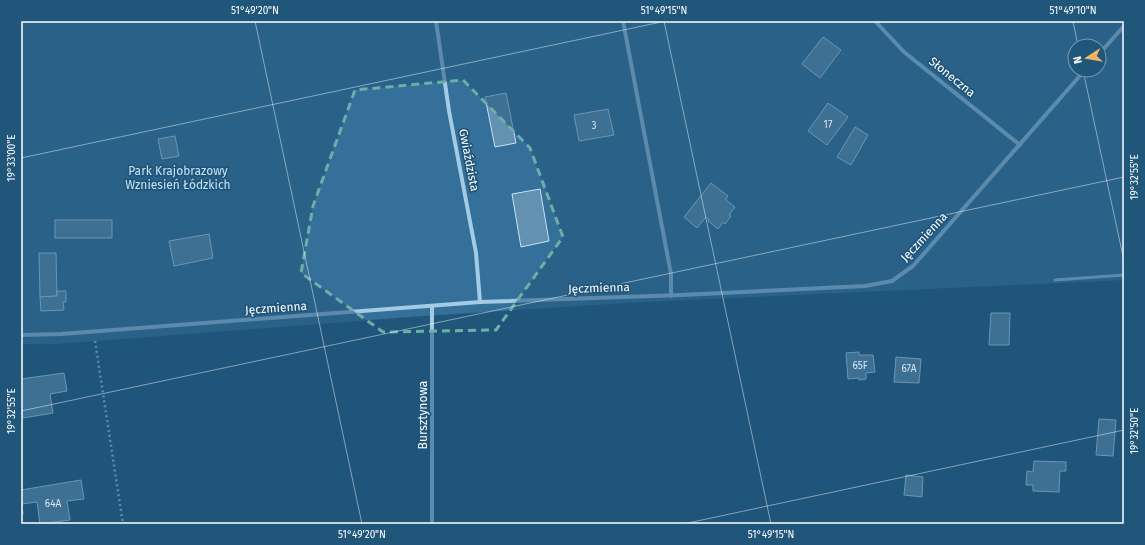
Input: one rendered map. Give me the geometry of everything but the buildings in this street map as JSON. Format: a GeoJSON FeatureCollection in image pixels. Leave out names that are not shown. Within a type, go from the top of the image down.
{"type":"FeatureCollection","features":[{"type":"Feature","properties":{"kind":"street","name":"Gwiaździsta"},"geometry":{"type":"LineString","coordinates":[[436,21],[449,111],[476,253],[480,302]]}},
{"type":"Feature","properties":{"kind":"street"},"geometry":{"type":"LineString","coordinates":[[623,21],[671,274],[671,296]]}},
{"type":"Feature","properties":{"kind":"street","name":"Słoneczna"},"geometry":{"type":"LineString","coordinates":[[875,21],[904,52],[1020,145]]}},
{"type":"Feature","properties":{"kind":"street"},"geometry":{"type":"LineString","coordinates":[[1107,45],[1124,26]]}},
{"type":"Feature","properties":{"kind":"street","name":"Jęczmienna"},"geometry":{"type":"LineString","coordinates":[[21,335],[94,332],[480,302],[671,296],[865,286],[892,281],[913,266],[1078,78]]}},
{"type":"Feature","properties":{"kind":"street","name":"Bursztynowa"},"geometry":{"type":"LineString","coordinates":[[432,306],[432,524]]}},
{"type":"Feature","properties":{"kind":"lane"},"geometry":{"type":"LineString","coordinates":[[1055,280],[1124,275]]}},
{"type":"Feature","properties":{"kind":"path"},"geometry":{"type":"LineString","coordinates":[[94,332],[123,524]]}},
{"type":"Feature","properties":{"kind":"highlighted area"},"geometry":{"type":"Polygon","coordinates":[[[463,80],[530,148],[563,237],[496,330],[383,332],[301,273],[313,206],[355,90],[463,80]]]}},
{"type":"Feature","properties":{"kind":"green space","name":"Park Krajobrazowy Wzniesień Łódzkich"},"geometry":{"type":"Polygon","coordinates":[[[21,21],[1124,21],[1124,280],[641,302],[423,316],[56,344],[21,344],[21,21]]]}}]}
